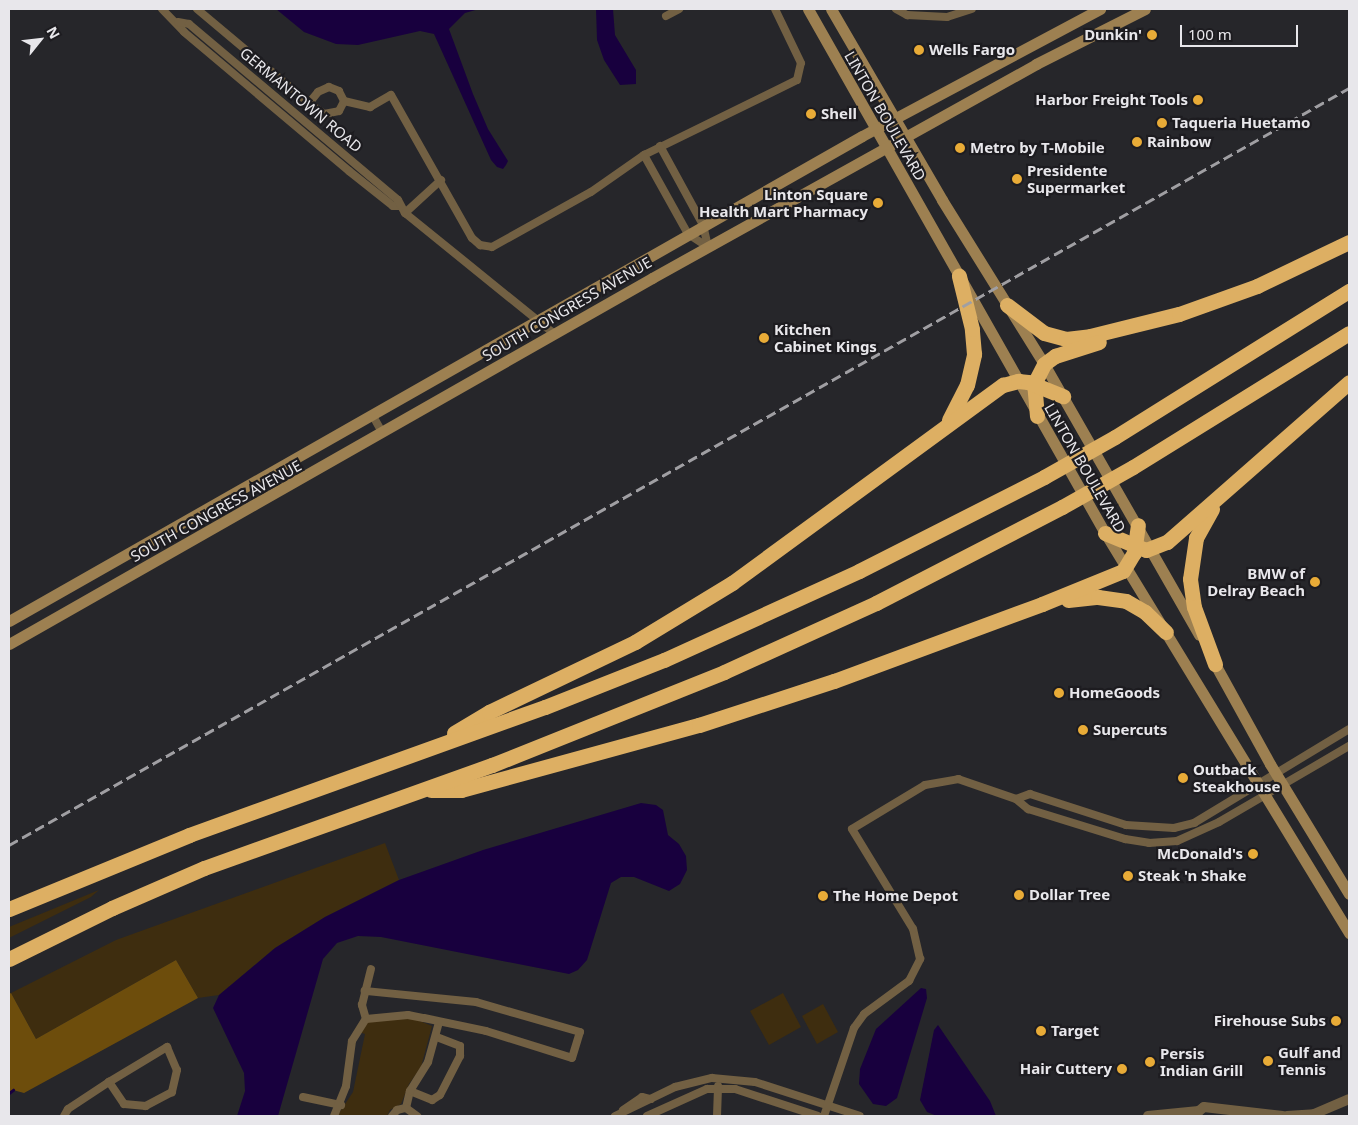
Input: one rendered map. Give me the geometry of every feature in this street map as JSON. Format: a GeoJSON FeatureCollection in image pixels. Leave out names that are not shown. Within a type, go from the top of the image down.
{"type":"FeatureCollection","features":[{"type":"Feature","properties":{"kind":"highway"},"geometry":{"type":"LineString","coordinates":[[1037,416],[1034,384],[1044,364],[1055,356],[1256,286],[1349,242]]}},
{"type":"Feature","properties":{"kind":"highway"},"geometry":{"type":"LineString","coordinates":[[946,423],[964,394],[973,364],[972,329],[959,276]]}},
{"type":"Feature","properties":{"kind":"highway"},"geometry":{"type":"LineString","coordinates":[[9,909],[151,849],[592,689],[735,629],[898,552],[1044,477],[1115,437],[1349,291]]}},
{"type":"Feature","properties":{"kind":"highway"},"geometry":{"type":"LineString","coordinates":[[1007,305],[1033,327],[1060,338],[1082,338],[1142,325]]}},
{"type":"Feature","properties":{"kind":"highway"},"geometry":{"type":"LineString","coordinates":[[9,959],[190,874],[570,736],[724,672],[876,603],[1062,507],[1133,467],[1349,334]]}},
{"type":"Feature","properties":{"kind":"highway"},"geometry":{"type":"LineString","coordinates":[[424,751],[489,712],[578,671],[684,614],[787,545],[946,423],[1003,385],[1018,381],[1034,384],[1063,396]]}},
{"type":"Feature","properties":{"kind":"highway"},"geometry":{"type":"LineString","coordinates":[[419,790],[461,790],[699,725],[834,680],[1117,575],[1144,548],[1172,538],[1349,382]]}},
{"type":"Feature","properties":{"kind":"highway"},"geometry":{"type":"LineString","coordinates":[[1215,664],[1193,602],[1190,572],[1196,538],[1221,495]]}},
{"type":"Feature","properties":{"kind":"highway"},"geometry":{"type":"LineString","coordinates":[[1138,525],[1144,548]]}},
{"type":"Feature","properties":{"kind":"highway"},"geometry":{"type":"LineString","coordinates":[[1105,533],[1144,548]]}},
{"type":"Feature","properties":{"kind":"highway"},"geometry":{"type":"LineString","coordinates":[[1042,604],[1089,597],[1120,599],[1140,609],[1166,632]]}},
{"type":"Feature","properties":{"kind":"main road","name":"LINTON BOULEVARD"},"geometry":{"type":"LineString","coordinates":[[808,9],[874,129],[1105,533],[1267,795],[1349,933]]}},
{"type":"Feature","properties":{"kind":"main road","name":"LINTON BOULEVARD"},"geometry":{"type":"LineString","coordinates":[[831,9],[905,138],[1044,364],[1138,525]]}},
{"type":"Feature","properties":{"kind":"main road","name":"SOUTH CONGRESS AVENUE"},"geometry":{"type":"LineString","coordinates":[[9,621],[874,129],[1100,9]]}},
{"type":"Feature","properties":{"kind":"main road","name":"SOUTH CONGRESS AVENUE"},"geometry":{"type":"LineString","coordinates":[[9,644],[553,334],[905,138],[1145,9]]}},
{"type":"Feature","properties":{"kind":"main road"},"geometry":{"type":"LineString","coordinates":[[1144,548],[1215,664],[1276,773],[1349,894]]}},
{"type":"Feature","properties":{"kind":"street","name":"GERMANTOWN ROAD"},"geometry":{"type":"LineString","coordinates":[[162,9],[178,22],[195,41],[349,171],[393,206],[399,206]]}},
{"type":"Feature","properties":{"kind":"street"},"geometry":{"type":"LineString","coordinates":[[197,9],[324,114],[335,114],[344,101]]}},
{"type":"Feature","properties":{"kind":"street"},"geometry":{"type":"LineString","coordinates":[[666,16],[680,9]]}},
{"type":"Feature","properties":{"kind":"street"},"geometry":{"type":"LineString","coordinates":[[344,101],[370,107],[392,95],[472,238],[480,245],[492,247],[591,192],[644,154],[797,80],[801,64],[775,9]]}},
{"type":"Feature","properties":{"kind":"street"},"geometry":{"type":"LineString","coordinates":[[896,9],[912,15],[952,16],[972,9]]}},
{"type":"Feature","properties":{"kind":"street","name":"GERMANTOWN ROAD"},"geometry":{"type":"LineString","coordinates":[[178,22],[189,24],[383,186],[398,200],[399,206],[406,213],[553,334]]}},
{"type":"Feature","properties":{"kind":"street"},"geometry":{"type":"LineString","coordinates":[[195,41],[204,41],[258,85],[261,84]]}},
{"type":"Feature","properties":{"kind":"street"},"geometry":{"type":"LineString","coordinates":[[309,103],[318,92],[329,87],[339,91],[344,101]]}},
{"type":"Feature","properties":{"kind":"street"},"geometry":{"type":"LineString","coordinates":[[660,146],[703,225],[708,248]]}},
{"type":"Feature","properties":{"kind":"street"},"geometry":{"type":"LineString","coordinates":[[644,154],[688,234],[708,248]]}},
{"type":"Feature","properties":{"kind":"street"},"geometry":{"type":"LineString","coordinates":[[349,171],[355,168],[375,184],[383,186]]}},
{"type":"Feature","properties":{"kind":"street"},"geometry":{"type":"LineString","coordinates":[[406,213],[441,180]]}},
{"type":"Feature","properties":{"kind":"street"},"geometry":{"type":"LineString","coordinates":[[372,416],[382,432]]}},
{"type":"Feature","properties":{"kind":"street"},"geometry":{"type":"LineString","coordinates":[[1016,799],[1030,794],[1126,825],[1174,828],[1194,822],[1349,729]]}},
{"type":"Feature","properties":{"kind":"street"},"geometry":{"type":"LineString","coordinates":[[824,1116],[854,1028],[864,1014],[909,981],[920,960],[913,928],[852,829],[925,785],[958,779],[972,782],[1016,799],[1028,809],[1125,840],[1149,843],[1176,841],[1198,834],[1349,746]]}},
{"type":"Feature","properties":{"kind":"street"},"geometry":{"type":"LineString","coordinates":[[334,1116],[341,1105],[352,1041],[366,1018],[362,1005],[371,969]]}},
{"type":"Feature","properties":{"kind":"street"},"geometry":{"type":"LineString","coordinates":[[365,991],[476,1002],[580,1032],[572,1058],[486,1031],[408,1015],[366,1018]]}},
{"type":"Feature","properties":{"kind":"street"},"geometry":{"type":"LineString","coordinates":[[406,1108],[410,1091],[428,1062],[437,1036],[439,1022]]}},
{"type":"Feature","properties":{"kind":"street"},"geometry":{"type":"LineString","coordinates":[[410,1091],[432,1100],[440,1095],[460,1056],[460,1046],[437,1036]]}},
{"type":"Feature","properties":{"kind":"street"},"geometry":{"type":"LineString","coordinates":[[64,1116],[68,1110],[109,1082],[168,1047],[174,1059],[175,1087],[152,1105],[128,1107],[109,1082]]}},
{"type":"Feature","properties":{"kind":"street"},"geometry":{"type":"LineString","coordinates":[[717,1116],[718,1079]]}},
{"type":"Feature","properties":{"kind":"street"},"geometry":{"type":"LineString","coordinates":[[617,1115],[635,1100],[642,1097],[651,1099],[676,1087],[718,1079],[755,1082],[860,1116]]}},
{"type":"Feature","properties":{"kind":"street"},"geometry":{"type":"LineString","coordinates":[[647,1116],[685,1097],[707,1089],[718,1089],[735,1090],[818,1116]]}},
{"type":"Feature","properties":{"kind":"street"},"geometry":{"type":"LineString","coordinates":[[303,1098],[341,1105]]}},
{"type":"Feature","properties":{"kind":"street"},"geometry":{"type":"LineString","coordinates":[[651,1099],[656,1111]]}},
{"type":"Feature","properties":{"kind":"street"},"geometry":{"type":"LineString","coordinates":[[1287,1116],[1314,1114],[1349,1099]]}},
{"type":"Feature","properties":{"kind":"street"},"geometry":{"type":"LineString","coordinates":[[1148,1116],[1196,1113],[1204,1107],[1282,1116]]}},
{"type":"Feature","properties":{"kind":"street"},"geometry":{"type":"LineString","coordinates":[[392,1116],[397,1110],[406,1108]]}},
{"type":"Feature","properties":{"kind":"street"},"geometry":{"type":"LineString","coordinates":[[406,1108],[416,1116]]}},
{"type":"Feature","properties":{"kind":"shaded area"},"geometry":{"type":"Polygon","coordinates":[[[276,9],[479,9],[465,13],[449,29],[488,129],[508,161],[506,165],[503,169],[497,167],[491,160],[434,34],[420,31],[358,45],[336,44],[304,32],[276,9]]]}},
{"type":"Feature","properties":{"kind":"shaded area"},"geometry":{"type":"Polygon","coordinates":[[[596,9],[613,9],[615,35],[636,70],[636,84],[620,85],[604,60],[597,40],[596,9]]]}},
{"type":"Feature","properties":{"kind":"shaded area"},"geometry":{"type":"Polygon","coordinates":[[[641,803],[656,805],[663,810],[668,835],[679,844],[686,856],[687,870],[680,884],[669,891],[634,877],[621,877],[611,883],[587,960],[578,970],[569,974],[381,937],[358,936],[337,943],[323,959],[278,1116],[237,1116],[245,1091],[244,1073],[213,1008],[219,995],[275,948],[325,917],[399,880],[483,850],[641,803]]]}},
{"type":"Feature","properties":{"kind":"shaded area"},"geometry":{"type":"Polygon","coordinates":[[[385,843],[399,880],[325,917],[275,948],[219,995],[198,998],[176,960],[36,1039],[11,993],[116,940],[385,843]]]}},
{"type":"Feature","properties":{"kind":"shaded area"},"geometry":{"type":"Polygon","coordinates":[[[99,890],[91,897],[9,938],[9,927],[99,890]]]}},
{"type":"Feature","properties":{"kind":"shaded area"},"geometry":{"type":"Polygon","coordinates":[[[176,960],[198,998],[24,1093],[13,1090],[9,1093],[9,994],[11,993],[36,1039],[176,960]]]}},
{"type":"Feature","properties":{"kind":"shaded area"},"geometry":{"type":"Polygon","coordinates":[[[921,988],[926,989],[927,998],[897,1098],[886,1106],[873,1104],[859,1084],[860,1069],[876,1029],[921,988]]]}},
{"type":"Feature","properties":{"kind":"shaded area"},"geometry":{"type":"Polygon","coordinates":[[[783,993],[801,1027],[769,1045],[750,1011],[783,993]]]}},
{"type":"Feature","properties":{"kind":"shaded area"},"geometry":{"type":"Polygon","coordinates":[[[823,1004],[838,1032],[817,1044],[802,1016],[823,1004]]]}},
{"type":"Feature","properties":{"kind":"shaded area"},"geometry":{"type":"Polygon","coordinates":[[[388,1018],[415,1019],[432,1026],[421,1067],[409,1084],[401,1104],[390,1110],[387,1116],[337,1116],[353,1092],[365,1034],[359,1032],[367,1022],[388,1018]]]}},
{"type":"Feature","properties":{"kind":"shaded area"},"geometry":{"type":"Polygon","coordinates":[[[938,1025],[990,1101],[996,1116],[937,1116],[927,1112],[920,1100],[934,1030],[938,1025]]]}},
{"type":"Feature","properties":{"kind":"waterway"},"geometry":{"type":"LineString","coordinates":[[9,1093],[13,1090]]}},
{"type":"Feature","properties":{"kind":"railway"},"geometry":{"type":"LineString","coordinates":[[9,845],[1349,88]]}},
{"type":"Feature","properties":{"kind":"place","name":"Dunkin'"},"geometry":{"type":"Point","coordinates":[1152,35]}},
{"type":"Feature","properties":{"kind":"place","name":"Wells Fargo"},"geometry":{"type":"Point","coordinates":[919,50]}},
{"type":"Feature","properties":{"kind":"place","name":"Harbor Freight Tools"},"geometry":{"type":"Point","coordinates":[1198,100]}},
{"type":"Feature","properties":{"kind":"place","name":"Shell"},"geometry":{"type":"Point","coordinates":[811,114]}},
{"type":"Feature","properties":{"kind":"place","name":"Taqueria Huetamo"},"geometry":{"type":"Point","coordinates":[1162,123]}},
{"type":"Feature","properties":{"kind":"place","name":"Rainbow"},"geometry":{"type":"Point","coordinates":[1137,142]}},
{"type":"Feature","properties":{"kind":"place","name":"Metro by T-Mobile"},"geometry":{"type":"Point","coordinates":[960,148]}},
{"type":"Feature","properties":{"kind":"place","name":"Presidente Supermarket"},"geometry":{"type":"Point","coordinates":[1017,179]}},
{"type":"Feature","properties":{"kind":"place","name":"Linton Square Health Mart Pharmacy"},"geometry":{"type":"Point","coordinates":[878,203]}},
{"type":"Feature","properties":{"kind":"place","name":"Kitchen Cabinet Kings"},"geometry":{"type":"Point","coordinates":[764,338]}},
{"type":"Feature","properties":{"kind":"place","name":"BMW of Delray Beach"},"geometry":{"type":"Point","coordinates":[1315,582]}},
{"type":"Feature","properties":{"kind":"place","name":"HomeGoods"},"geometry":{"type":"Point","coordinates":[1059,693]}},
{"type":"Feature","properties":{"kind":"place","name":"Supercuts"},"geometry":{"type":"Point","coordinates":[1083,730]}},
{"type":"Feature","properties":{"kind":"place","name":"Outback Steakhouse"},"geometry":{"type":"Point","coordinates":[1183,778]}},
{"type":"Feature","properties":{"kind":"place","name":"McDonald's"},"geometry":{"type":"Point","coordinates":[1253,854]}},
{"type":"Feature","properties":{"kind":"place","name":"Steak 'n Shake"},"geometry":{"type":"Point","coordinates":[1128,876]}},
{"type":"Feature","properties":{"kind":"place","name":"Dollar Tree"},"geometry":{"type":"Point","coordinates":[1019,895]}},
{"type":"Feature","properties":{"kind":"place","name":"The Home Depot"},"geometry":{"type":"Point","coordinates":[823,896]}},
{"type":"Feature","properties":{"kind":"place","name":"Firehouse Subs"},"geometry":{"type":"Point","coordinates":[1336,1021]}},
{"type":"Feature","properties":{"kind":"place","name":"Target"},"geometry":{"type":"Point","coordinates":[1041,1031]}},
{"type":"Feature","properties":{"kind":"place","name":"Gulf and Tennis"},"geometry":{"type":"Point","coordinates":[1268,1061]}},
{"type":"Feature","properties":{"kind":"place","name":"Persis Indian Grill"},"geometry":{"type":"Point","coordinates":[1150,1062]}},
{"type":"Feature","properties":{"kind":"place","name":"Hair Cuttery"},"geometry":{"type":"Point","coordinates":[1122,1069]}}]}
